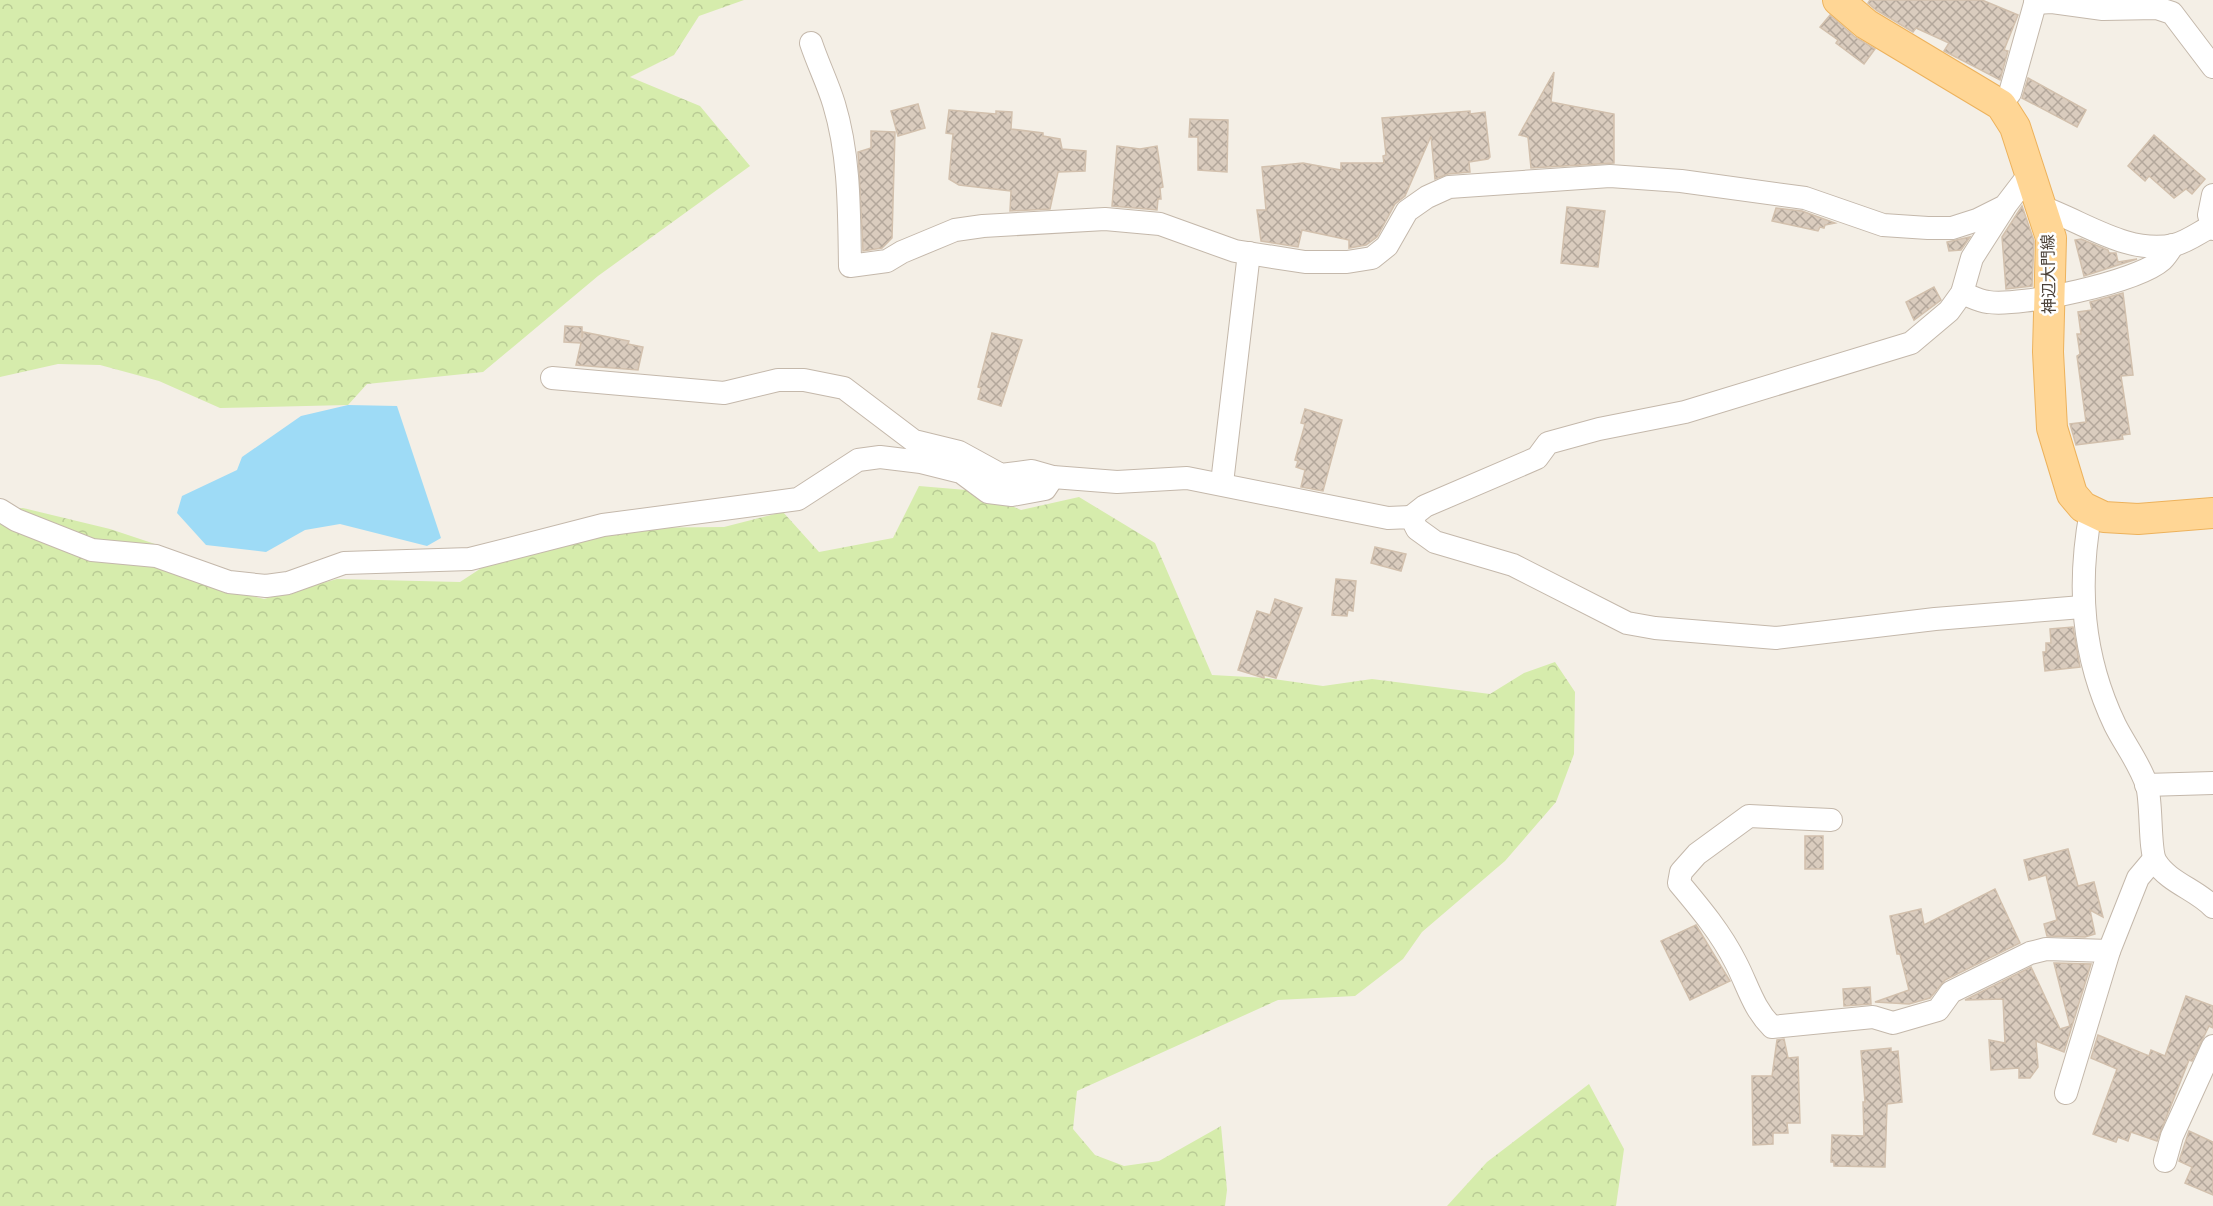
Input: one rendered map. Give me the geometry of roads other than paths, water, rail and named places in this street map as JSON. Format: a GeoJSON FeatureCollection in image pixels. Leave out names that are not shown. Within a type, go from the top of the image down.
{"type":"FeatureCollection","features":[{"type":"Feature","properties":{"kind":"main road","name":"神辺大門線"},"geometry":{"type":"LineString","coordinates":[[1838,0],[1866,24],[2001,105],[2015,128],[2051,238],[2048,352],[2052,428],[2072,494],[2083,507],[2091,511]]}},
{"type":"Feature","properties":{"kind":"main road"},"geometry":{"type":"LineString","coordinates":[[2091,511],[2104,517],[2138,519],[2213,513]]}},
{"type":"Feature","properties":{"kind":"street"},"geometry":{"type":"LineString","coordinates":[[2001,105],[2010,93],[2036,1],[2103,9],[2157,8],[2164,10],[2172,13],[2213,67]]}},
{"type":"Feature","properties":{"kind":"street"},"geometry":{"type":"LineString","coordinates":[[811,43],[834,104],[844,146],[849,192],[850,266],[887,261],[902,252],[956,230],[1105,219],[1160,224],[1188,236],[1249,253],[1305,262],[1347,262],[1372,258],[1387,246],[1407,211],[1427,196],[1449,188],[1610,176],[1681,181],[1805,198],[1883,225],[1905,227],[1952,228],[1977,220],[2005,206]]}},
{"type":"Feature","properties":{"kind":"street"},"geometry":{"type":"LineString","coordinates":[[552,378],[724,393],[778,380],[814,382],[844,388],[914,441],[959,452],[1001,475],[1032,471],[1053,477],[1117,482],[1187,478],[1222,483],[1388,518],[1411,517],[1425,506],[1537,458],[1548,443],[1599,429],[1685,412],[1911,343],[1948,311],[1962,292],[1972,258],[2005,206],[2031,172]]}},
{"type":"Feature","properties":{"kind":"street"},"geometry":{"type":"LineString","coordinates":[[2041,207],[2070,217],[2109,238],[2144,244],[2173,245],[2212,227],[2209,215],[2213,195]]}},
{"type":"Feature","properties":{"kind":"street"},"geometry":{"type":"LineString","coordinates":[[1962,292],[1986,302],[2011,303],[2080,290],[2142,271],[2162,260],[2173,245]]}},
{"type":"Feature","properties":{"kind":"street"},"geometry":{"type":"LineString","coordinates":[[1222,483],[1249,253]]}},
{"type":"Feature","properties":{"kind":"street"},"geometry":{"type":"LineString","coordinates":[[0,510],[16,520],[92,550],[156,556],[228,582],[266,586],[288,583],[344,563],[470,559],[603,525],[798,499],[858,460],[880,457],[921,462],[961,472],[988,492],[1012,495],[1045,489],[1053,477]]}},
{"type":"Feature","properties":{"kind":"street"},"geometry":{"type":"LineString","coordinates":[[2091,511],[2082,607],[2087,641],[2097,679],[2115,724],[2146,785],[2154,859],[2167,873],[2213,907]]}},
{"type":"Feature","properties":{"kind":"street"},"geometry":{"type":"LineString","coordinates":[[1411,517],[1417,530],[1435,542],[1513,565],[1626,623],[1655,628],[1776,638],[1935,619],[2082,607]]}},
{"type":"Feature","properties":{"kind":"street"},"geometry":{"type":"LineString","coordinates":[[2146,785],[2213,783]]}},
{"type":"Feature","properties":{"kind":"street"},"geometry":{"type":"LineString","coordinates":[[1831,820],[1749,816],[1697,854],[1681,872],[1679,883],[1715,927],[1737,964],[1751,1000],[1772,1027],[1874,1017],[1893,1023],[1938,1010],[1951,992],[2030,953],[2046,949],[2109,951]]}},
{"type":"Feature","properties":{"kind":"street"},"geometry":{"type":"LineString","coordinates":[[2066,1094],[2109,951],[2138,878],[2154,859]]}},
{"type":"Feature","properties":{"kind":"street"},"geometry":{"type":"LineString","coordinates":[[2165,1161],[2172,1136],[2213,1046]]}},
{"type":"Feature","properties":{"kind":"water"},"geometry":{"type":"Polygon","coordinates":[[[348,405],[397,406],[441,538],[427,546],[340,524],[305,530],[266,552],[206,545],[177,513],[182,496],[237,470],[242,457],[301,416],[348,405]]]}}]}
